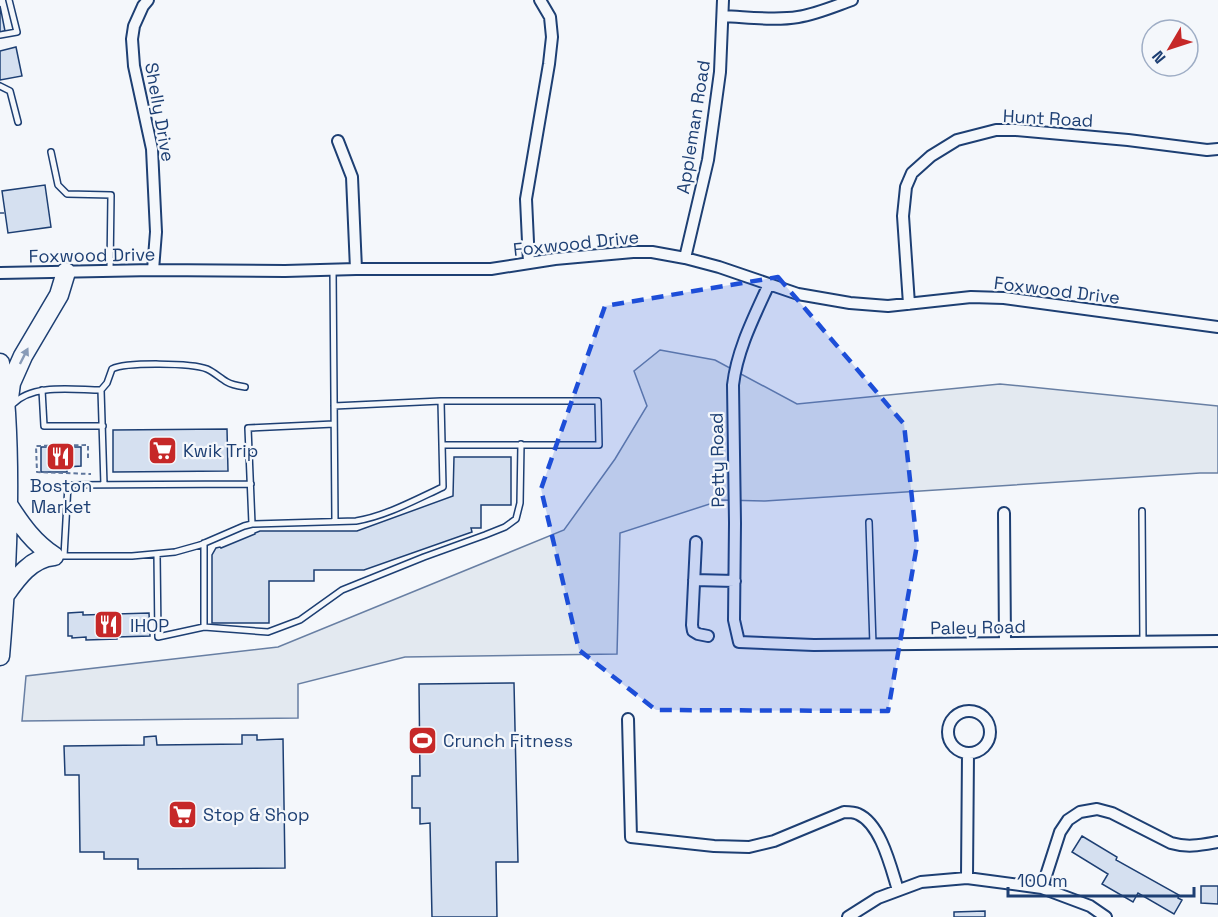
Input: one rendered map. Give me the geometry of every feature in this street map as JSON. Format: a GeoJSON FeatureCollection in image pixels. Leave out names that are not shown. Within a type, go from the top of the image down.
{"type":"FeatureCollection","features":[{"type":"Feature","properties":{"kind":"main road"},"geometry":{"type":"LineString","coordinates":[[6,411],[11,383],[22,356],[59,295],[66,272]]}},
{"type":"Feature","properties":{"kind":"main road"},"geometry":{"type":"LineString","coordinates":[[0,363],[6,411],[9,506],[0,656]]}},
{"type":"Feature","properties":{"kind":"main road"},"geometry":{"type":"LineString","coordinates":[[9,506],[22,526],[44,550],[59,556]]}},
{"type":"Feature","properties":{"kind":"main road"},"geometry":{"type":"LineString","coordinates":[[5,596],[26,570],[45,557],[59,556]]}},
{"type":"Feature","properties":{"kind":"street","name":"Shelly Drive"},"geometry":{"type":"LineString","coordinates":[[148,0],[142,6],[134,26],[132,39],[134,66],[152,149],[156,232],[153,270]]}},
{"type":"Feature","properties":{"kind":"street"},"geometry":{"type":"LineString","coordinates":[[529,263],[526,199],[552,37],[550,17],[540,0]]}},
{"type":"Feature","properties":{"kind":"street","name":"Appleman Road"},"geometry":{"type":"LineString","coordinates":[[685,258],[708,160],[720,72],[723,0]]}},
{"type":"Feature","properties":{"kind":"street"},"geometry":{"type":"LineString","coordinates":[[723,16],[798,17],[852,0]]}},
{"type":"Feature","properties":{"kind":"street","name":"Hunt Road"},"geometry":{"type":"LineString","coordinates":[[909,304],[903,216],[906,187],[912,173],[931,156],[957,140],[996,130],[1016,130],[1207,150],[1218,149]]}},
{"type":"Feature","properties":{"kind":"street"},"geometry":{"type":"LineString","coordinates":[[338,141],[352,177],[356,269]]}},
{"type":"Feature","properties":{"kind":"street","name":"Foxwood Drive"},"geometry":{"type":"LineString","coordinates":[[0,273],[491,269],[555,259],[652,252],[720,267],[798,294],[850,303],[888,306],[971,297],[1004,298],[1218,327]]}},
{"type":"Feature","properties":{"kind":"street","name":"Petty Road"},"geometry":{"type":"LineString","coordinates":[[739,642],[734,620],[733,385],[734,374],[746,335],[769,284]]}},
{"type":"Feature","properties":{"kind":"street"},"geometry":{"type":"LineString","coordinates":[[1004,513],[1005,643]]}},
{"type":"Feature","properties":{"kind":"street"},"geometry":{"type":"LineString","coordinates":[[696,542],[692,625],[693,631],[708,636]]}},
{"type":"Feature","properties":{"kind":"street"},"geometry":{"type":"LineString","coordinates":[[694,580],[735,581]]}},
{"type":"Feature","properties":{"kind":"street","name":"Paley Road"},"geometry":{"type":"LineString","coordinates":[[739,642],[873,645],[1218,641]]}},
{"type":"Feature","properties":{"kind":"street"},"geometry":{"type":"LineString","coordinates":[[969,710],[984,717],[990,732],[983,747],[976,752],[968,753],[953,746],[947,731],[954,716],[969,710]]}},
{"type":"Feature","properties":{"kind":"street"},"geometry":{"type":"LineString","coordinates":[[628,719],[631,837],[714,846],[749,847],[774,841],[844,812],[856,813],[866,819],[883,843],[898,890]]}},
{"type":"Feature","properties":{"kind":"street"},"geometry":{"type":"LineString","coordinates":[[967,878],[968,753]]}},
{"type":"Feature","properties":{"kind":"street"},"geometry":{"type":"LineString","coordinates":[[1042,888],[1060,832],[1068,820],[1080,812],[1097,809],[1113,813],[1181,846],[1192,847],[1218,842]]}},
{"type":"Feature","properties":{"kind":"street"},"geometry":{"type":"LineString","coordinates":[[848,917],[878,898],[921,882],[967,878],[1042,888],[1090,906],[1106,917]]}},
{"type":"Feature","properties":{"kind":"lane"},"geometry":{"type":"LineString","coordinates":[[0,35],[17,32],[9,0]]}},
{"type":"Feature","properties":{"kind":"lane"},"geometry":{"type":"LineString","coordinates":[[0,86],[10,90],[18,122]]}},
{"type":"Feature","properties":{"kind":"lane"},"geometry":{"type":"LineString","coordinates":[[51,152],[58,185],[67,194],[111,195],[110,271]]}},
{"type":"Feature","properties":{"kind":"lane"},"geometry":{"type":"LineString","coordinates":[[333,270],[335,521]]}},
{"type":"Feature","properties":{"kind":"lane"},"geometry":{"type":"LineString","coordinates":[[104,485],[101,390],[107,383],[112,369],[161,364],[199,367],[209,369],[227,382],[245,387]]}},
{"type":"Feature","properties":{"kind":"lane"},"geometry":{"type":"LineString","coordinates":[[6,411],[25,394],[42,390],[101,390]]}},
{"type":"Feature","properties":{"kind":"lane"},"geometry":{"type":"LineString","coordinates":[[42,390],[44,426],[102,426]]}},
{"type":"Feature","properties":{"kind":"lane"},"geometry":{"type":"LineString","coordinates":[[334,406],[441,401],[598,401],[599,446],[442,445]]}},
{"type":"Feature","properties":{"kind":"lane"},"geometry":{"type":"LineString","coordinates":[[251,484],[68,485],[59,556],[132,556],[175,552],[252,524],[356,522],[380,515],[443,487],[441,401]]}},
{"type":"Feature","properties":{"kind":"lane"},"geometry":{"type":"LineString","coordinates":[[252,524],[248,428],[334,424]]}},
{"type":"Feature","properties":{"kind":"lane"},"geometry":{"type":"LineString","coordinates":[[157,554],[158,637],[204,627],[268,632],[300,620],[342,590],[504,527],[516,519],[520,503],[521,444]]}},
{"type":"Feature","properties":{"kind":"lane"},"geometry":{"type":"LineString","coordinates":[[1142,511],[1143,642]]}},
{"type":"Feature","properties":{"kind":"lane"},"geometry":{"type":"LineString","coordinates":[[869,522],[873,645]]}},
{"type":"Feature","properties":{"kind":"lane"},"geometry":{"type":"LineString","coordinates":[[204,543],[204,627]]}},
{"type":"Feature","properties":{"kind":"path"},"geometry":{"type":"LineString","coordinates":[[0,213],[5,213]]}},
{"type":"Feature","properties":{"kind":"path"},"geometry":{"type":"LineString","coordinates":[[88,458],[88,445],[36,446],[37,472],[91,474]]}},
{"type":"Feature","properties":{"kind":"highlighted area"},"geometry":{"type":"Polygon","coordinates":[[[778,277],[904,424],[917,545],[888,711],[656,710],[579,650],[541,489],[605,306],[778,277]]]}},
{"type":"Feature","properties":{"kind":"shaded area"},"geometry":{"type":"Polygon","coordinates":[[[660,350],[715,360],[797,404],[1000,384],[1218,406],[1218,473],[765,501],[722,500],[620,533],[617,654],[405,657],[298,684],[298,718],[22,721],[26,676],[278,647],[564,530],[615,459],[647,406],[634,371],[660,350]]]}},
{"type":"Feature","properties":{"kind":"building"},"geometry":{"type":"Polygon","coordinates":[[[0,6],[5,31],[0,32],[0,6]]]}},
{"type":"Feature","properties":{"kind":"building"},"geometry":{"type":"Polygon","coordinates":[[[16,47],[22,76],[0,80],[0,51],[16,47]]]}},
{"type":"Feature","properties":{"kind":"building"},"geometry":{"type":"Polygon","coordinates":[[[45,185],[51,227],[8,233],[2,191],[45,185]]]}},
{"type":"Feature","properties":{"kind":"building"},"geometry":{"type":"Polygon","coordinates":[[[227,429],[228,471],[113,472],[113,430],[227,429]]]}},
{"type":"Feature","properties":{"kind":"building","name":"Boston Market"},"geometry":{"type":"Polygon","coordinates":[[[41,447],[81,447],[81,466],[67,467],[67,472],[41,472],[41,447]]]}},
{"type":"Feature","properties":{"kind":"building"},"geometry":{"type":"Polygon","coordinates":[[[454,457],[511,457],[511,505],[481,505],[481,528],[471,528],[472,532],[364,570],[314,570],[314,581],[269,581],[269,623],[212,623],[212,555],[216,548],[221,548],[260,531],[357,531],[453,496],[454,457]]]}},
{"type":"Feature","properties":{"kind":"building","name":"IHOP"},"geometry":{"type":"Polygon","coordinates":[[[83,612],[83,615],[149,613],[150,636],[86,640],[86,637],[68,636],[68,613],[83,612]]]}},
{"type":"Feature","properties":{"kind":"building"},"geometry":{"type":"Polygon","coordinates":[[[514,683],[518,862],[496,862],[497,917],[432,917],[430,823],[420,824],[420,808],[412,808],[412,776],[420,776],[419,684],[514,683]]]}},
{"type":"Feature","properties":{"kind":"building","name":"Stop & Shop"},"geometry":{"type":"Polygon","coordinates":[[[242,735],[257,735],[257,740],[283,739],[285,868],[138,869],[138,859],[104,859],[104,852],[80,852],[79,775],[65,775],[64,746],[144,745],[144,737],[156,736],[157,745],[242,744],[242,735]]]}},
{"type":"Feature","properties":{"kind":"building"},"geometry":{"type":"Polygon","coordinates":[[[1082,836],[1117,857],[1116,860],[1179,895],[1178,898],[1182,900],[1174,914],[1138,893],[1133,902],[1102,884],[1108,874],[1072,852],[1082,836]]]}},
{"type":"Feature","properties":{"kind":"building"},"geometry":{"type":"Polygon","coordinates":[[[1201,886],[1218,886],[1218,904],[1201,903],[1201,886]]]}},
{"type":"Feature","properties":{"kind":"building"},"geometry":{"type":"Polygon","coordinates":[[[985,911],[985,917],[954,917],[954,912],[985,911]]]}},
{"type":"Feature","properties":{"kind":"place","name":"Kwik Trip"},"geometry":{"type":"Point","coordinates":[162,450]}},
{"type":"Feature","properties":{"kind":"place","name":"Boston Market"},"geometry":{"type":"Point","coordinates":[61,456]}},
{"type":"Feature","properties":{"kind":"place","name":"IHOP"},"geometry":{"type":"Point","coordinates":[109,625]}},
{"type":"Feature","properties":{"kind":"place","name":"Crunch Fitness"},"geometry":{"type":"Point","coordinates":[422,740]}},
{"type":"Feature","properties":{"kind":"place","name":"Stop & Shop"},"geometry":{"type":"Point","coordinates":[182,814]}}]}
